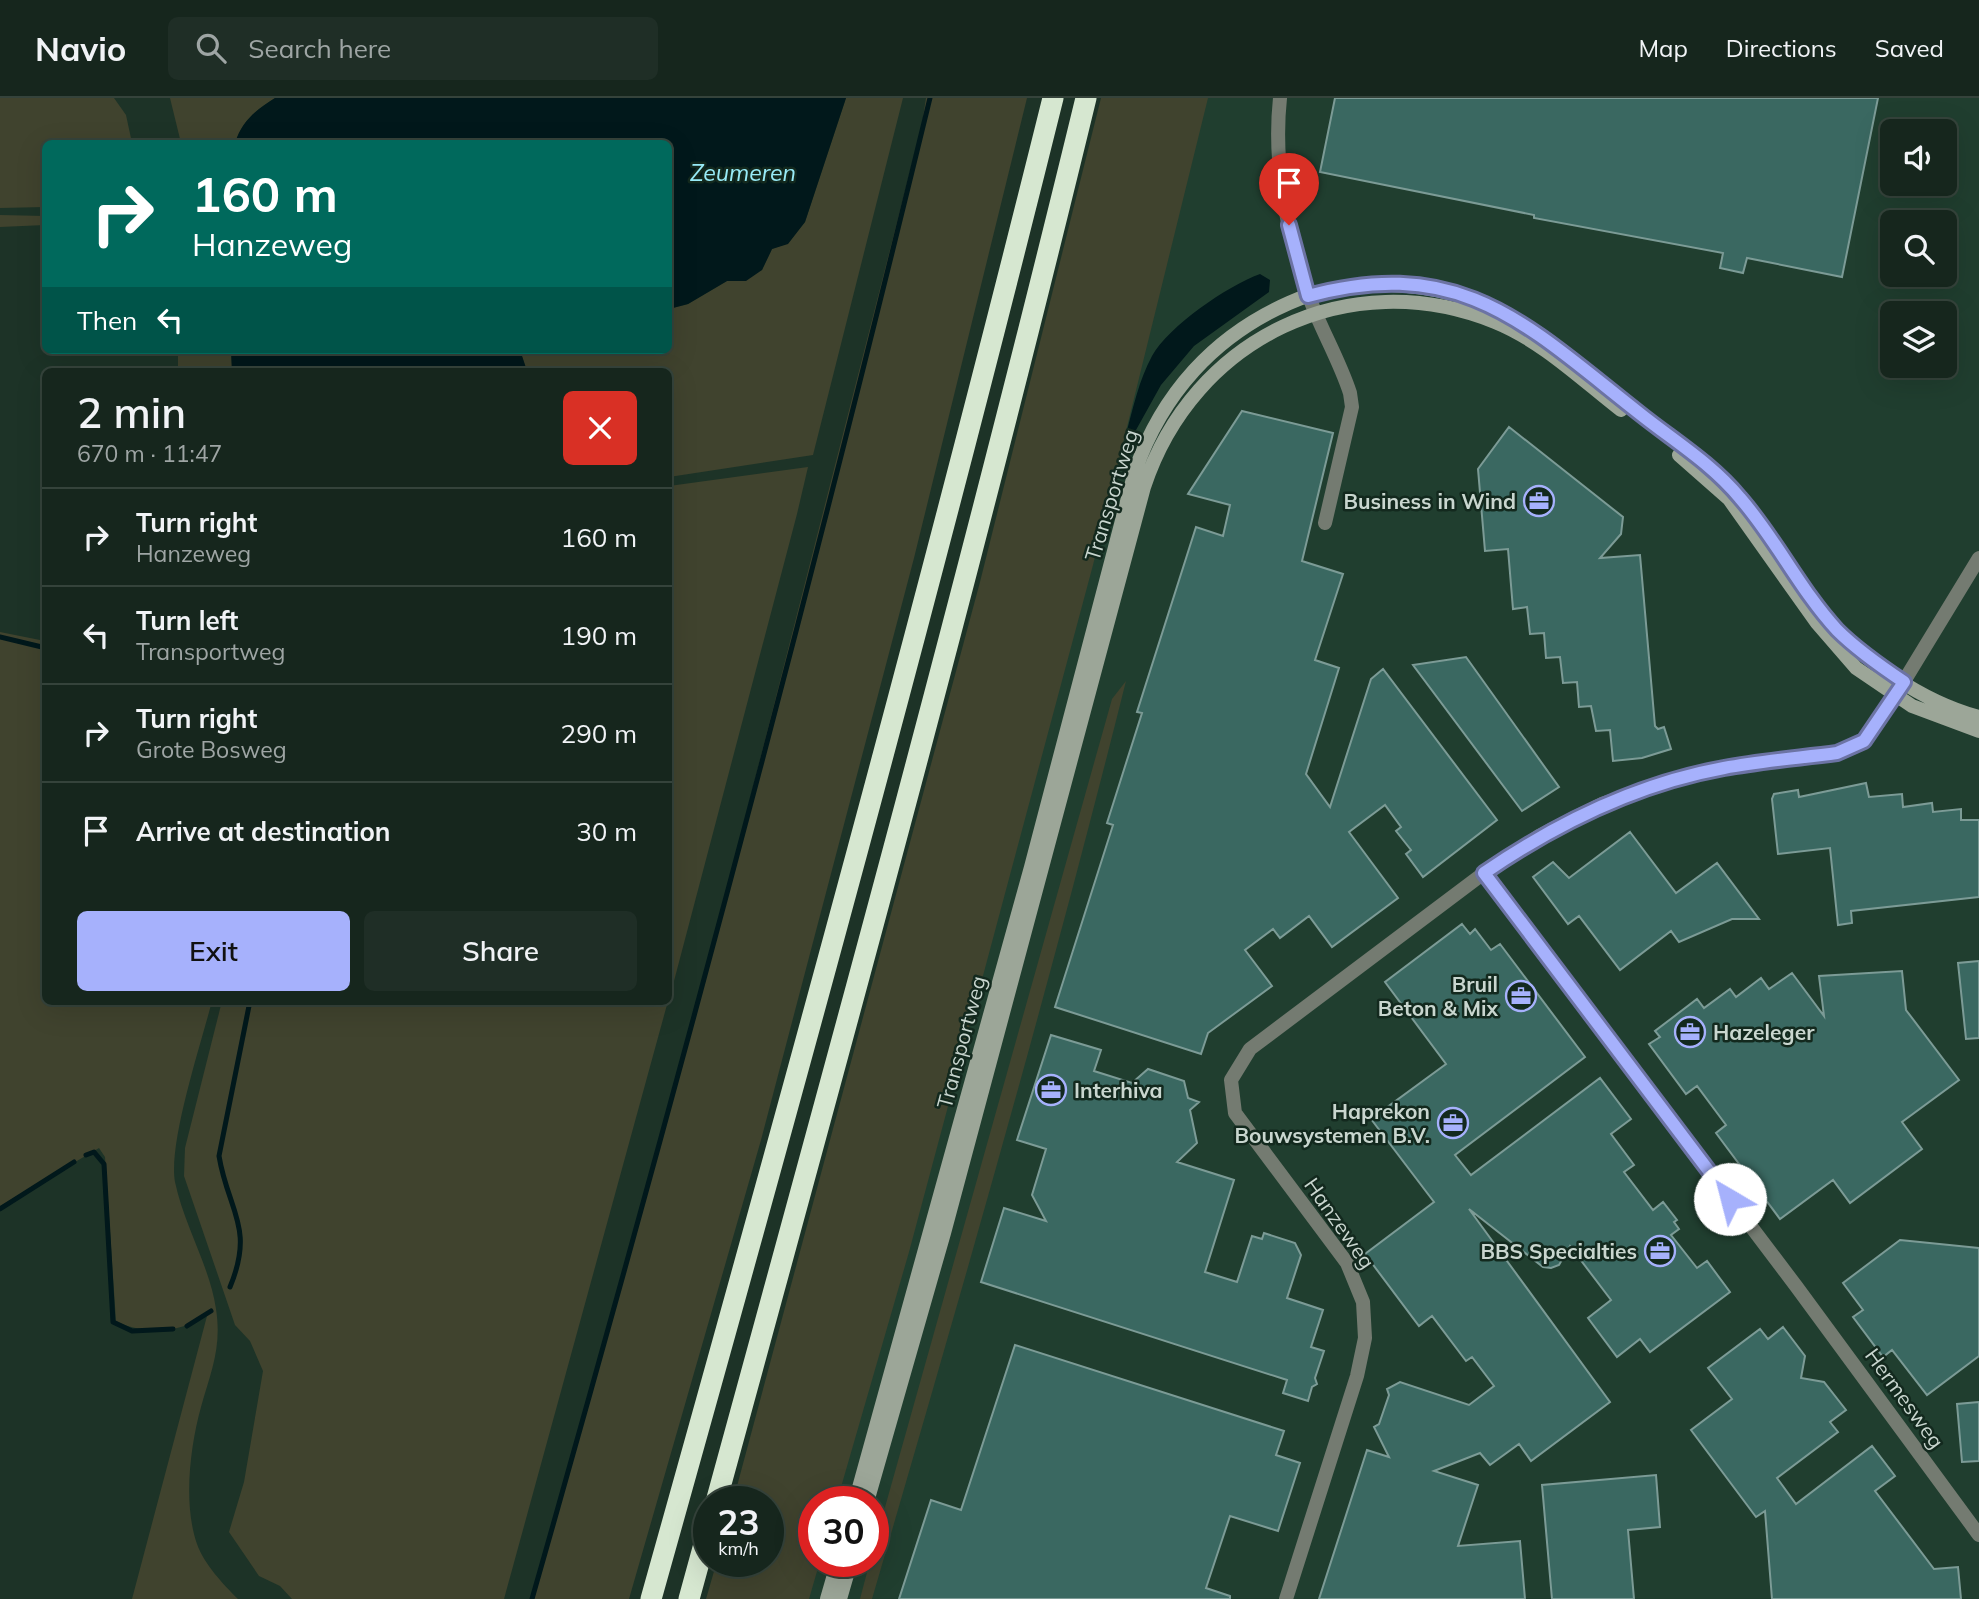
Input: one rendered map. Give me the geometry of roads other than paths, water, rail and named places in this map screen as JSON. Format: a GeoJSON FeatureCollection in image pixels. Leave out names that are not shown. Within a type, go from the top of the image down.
{"type":"FeatureCollection","features":[{"type":"Feature","properties":{"kind":"highway"},"geometry":{"type":"LineString","coordinates":[[651,1599],[842,908],[979,396],[1053,98]]}},
{"type":"Feature","properties":{"kind":"highway"},"geometry":{"type":"LineString","coordinates":[[720,1486],[810,1161],[1086,98]]}},
{"type":"Feature","properties":{"kind":"highway"},"geometry":{"type":"LineString","coordinates":[[689,1599],[695,1577]]}},
{"type":"Feature","properties":{"kind":"street"},"geometry":{"type":"LineString","coordinates":[[1280,98],[1277,122],[1283,189],[1308,296],[1346,379],[1352,407],[1325,523]]}},
{"type":"Feature","properties":{"kind":"street","name":"Transportweg"},"geometry":{"type":"LineString","coordinates":[[859,1486],[996,998],[1145,444],[1175,391],[1206,357],[1251,323],[1308,296],[1363,285],[1416,286],[1460,293],[1516,317],[1718,473],[1748,507],[1836,628],[1876,663],[1904,682],[1944,703],[1979,717]]}},
{"type":"Feature","properties":{"kind":"street","name":"Transportweg"},"geometry":{"type":"LineString","coordinates":[[872,1486],[944,1233],[1151,464],[1180,412],[1223,364],[1275,330],[1317,313],[1384,301],[1433,304],[1496,322],[1542,348],[1713,483],[1752,530],[1835,647],[1895,696],[1939,719],[1979,732]]}},
{"type":"Feature","properties":{"kind":"street","name":"Hanzeweg"},"geometry":{"type":"LineString","coordinates":[[1286,1599],[1357,1376],[1365,1338],[1363,1302],[1347,1263],[1234,1113],[1231,1080],[1250,1049],[1484,873],[1539,836],[1602,804],[1699,774],[1837,753],[1864,741],[1904,682],[1979,558]]}},
{"type":"Feature","properties":{"kind":"street","name":"Hermesweg"},"geometry":{"type":"LineString","coordinates":[[1484,873],[1796,1286],[1979,1535]]}},
{"type":"Feature","properties":{"kind":"street"},"geometry":{"type":"LineString","coordinates":[[827,1599],[833,1577]]}},
{"type":"Feature","properties":{"kind":"street"},"geometry":{"type":"LineString","coordinates":[[840,1599],[846,1577]]}},
{"type":"Feature","properties":{"kind":"water","name":"Zeumeren"},"geometry":{"type":"Polygon","coordinates":[[[275,98],[846,98],[805,222],[788,244],[772,249],[762,270],[746,281],[727,281],[688,304],[672,308],[672,140],[236,140],[250,117],[275,98]]]}},
{"type":"Feature","properties":{"kind":"water"},"geometry":{"type":"Polygon","coordinates":[[[1260,274],[1270,280],[1269,292],[1194,346],[1161,385],[1136,430],[1126,434],[1143,375],[1160,344],[1200,308],[1260,274]]]}},
{"type":"Feature","properties":{"kind":"water"},"geometry":{"type":"Polygon","coordinates":[[[231,354],[521,354],[526,368],[232,368],[231,354]]]}},
{"type":"Feature","properties":{"kind":"waterway"},"geometry":{"type":"LineString","coordinates":[[532,1599],[738,850],[836,475],[930,98]]}},
{"type":"Feature","properties":{"kind":"waterway"},"geometry":{"type":"LineString","coordinates":[[0,637],[42,647]]}},
{"type":"Feature","properties":{"kind":"waterway"},"geometry":{"type":"LineString","coordinates":[[230,1287],[237,1266],[240,1234],[219,1156],[249,1005]]}},
{"type":"Feature","properties":{"kind":"waterway"},"geometry":{"type":"LineString","coordinates":[[86,1155],[94,1152],[104,1164],[113,1322],[132,1331],[173,1329]]}},
{"type":"Feature","properties":{"kind":"waterway"},"geometry":{"type":"LineString","coordinates":[[0,1209],[74,1162]]}},
{"type":"Feature","properties":{"kind":"waterway"},"geometry":{"type":"LineString","coordinates":[[187,1326],[211,1311]]}},
{"type":"Feature","properties":{"kind":"place","name":"Business in Wind"},"geometry":{"type":"Point","coordinates":[1539,501]}},
{"type":"Feature","properties":{"kind":"place","name":"Bruil Beton & Mix"},"geometry":{"type":"Point","coordinates":[1521,996]}},
{"type":"Feature","properties":{"kind":"place","name":"Hazeleger"},"geometry":{"type":"Point","coordinates":[1690,1032]}},
{"type":"Feature","properties":{"kind":"place","name":"Interhiva"},"geometry":{"type":"Point","coordinates":[1051,1090]}},
{"type":"Feature","properties":{"kind":"place","name":"Haprekon Bouwsystemen B.V."},"geometry":{"type":"Point","coordinates":[1453,1123]}},
{"type":"Feature","properties":{"kind":"place","name":"BBS Specialties"},"geometry":{"type":"Point","coordinates":[1660,1251]}}]}
